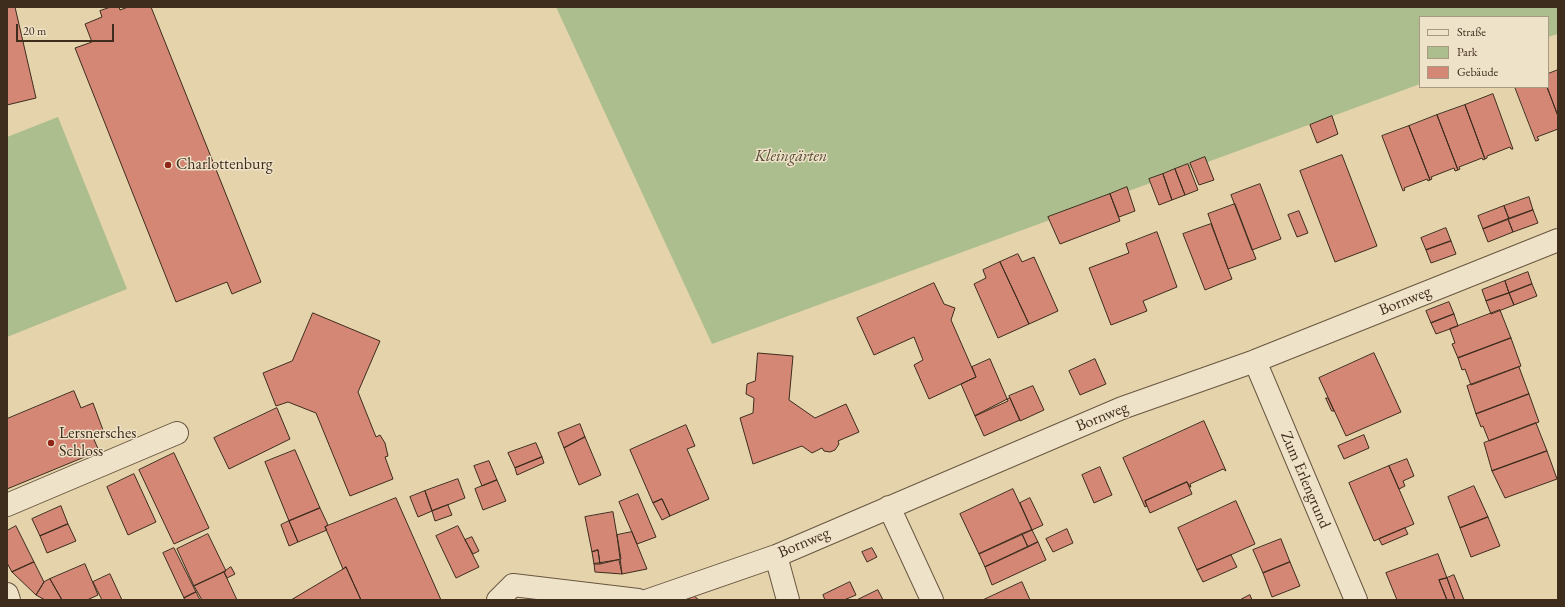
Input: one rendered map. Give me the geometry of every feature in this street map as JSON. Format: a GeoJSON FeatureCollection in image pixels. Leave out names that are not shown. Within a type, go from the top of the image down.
{"type":"FeatureCollection","features":[{"type":"Feature","properties":{"kind":"street","name":"Bornweg"},"geometry":{"type":"LineString","coordinates":[[649,600],[776,556],[1122,408],[1255,361],[1558,240]]}},
{"type":"Feature","properties":{"kind":"street","name":"Zum Erlengrund"},"geometry":{"type":"LineString","coordinates":[[1255,361],[1356,600]]}},
{"type":"Feature","properties":{"kind":"street"},"geometry":{"type":"LineString","coordinates":[[7,505],[177,433]]}},
{"type":"Feature","properties":{"kind":"street"},"geometry":{"type":"LineString","coordinates":[[889,507],[932,600]]}},
{"type":"Feature","properties":{"kind":"street"},"geometry":{"type":"LineString","coordinates":[[776,556],[788,600]]}},
{"type":"Feature","properties":{"kind":"street"},"geometry":{"type":"LineString","coordinates":[[498,600],[513,585],[638,600]]}},
{"type":"Feature","properties":{"kind":"street"},"geometry":{"type":"LineString","coordinates":[[7,594],[9,600]]}},
{"type":"Feature","properties":{"kind":"green space","name":"Kleingärten"},"geometry":{"type":"Polygon","coordinates":[[[556,7],[1558,7],[1558,34],[1549,37],[1549,16],[1419,16],[1419,84],[712,344],[556,7]]]}},
{"type":"Feature","properties":{"kind":"green space"},"geometry":{"type":"Polygon","coordinates":[[[58,117],[127,289],[7,337],[7,137],[58,117]]]}},
{"type":"Feature","properties":{"kind":"building"},"geometry":{"type":"Polygon","coordinates":[[[7,7],[15,7],[36,98],[7,105],[7,7]]]}},
{"type":"Feature","properties":{"kind":"building","name":"Charlottenburg"},"geometry":{"type":"Polygon","coordinates":[[[111,7],[119,7],[120,10],[128,7],[151,7],[261,282],[232,294],[227,282],[176,302],[75,48],[92,42],[85,24],[102,17],[100,11],[111,7]]]}},
{"type":"Feature","properties":{"kind":"building"},"geometry":{"type":"Polygon","coordinates":[[[1558,70],[1558,116],[1547,88],[1549,88],[1549,74],[1558,70]]]}},
{"type":"Feature","properties":{"kind":"building"},"geometry":{"type":"Polygon","coordinates":[[[1515,88],[1547,88],[1558,116],[1558,129],[1537,137],[1539,140],[1536,141],[1515,88]]]}},
{"type":"Feature","properties":{"kind":"building"},"geometry":{"type":"Polygon","coordinates":[[[1493,94],[1513,149],[1510,147],[1487,156],[1485,159],[1465,105],[1493,94]]]}},
{"type":"Feature","properties":{"kind":"building"},"geometry":{"type":"Polygon","coordinates":[[[1465,105],[1485,159],[1483,160],[1482,158],[1459,167],[1460,169],[1458,170],[1437,115],[1465,105]]]}},
{"type":"Feature","properties":{"kind":"building"},"geometry":{"type":"Polygon","coordinates":[[[1437,115],[1458,170],[1455,171],[1454,168],[1431,177],[1432,179],[1430,180],[1409,126],[1437,115]]]}},
{"type":"Feature","properties":{"kind":"building"},"geometry":{"type":"Polygon","coordinates":[[[1332,116],[1338,134],[1317,143],[1310,125],[1332,116]]]}},
{"type":"Feature","properties":{"kind":"building"},"geometry":{"type":"Polygon","coordinates":[[[1409,126],[1430,180],[1428,181],[1427,179],[1404,188],[1405,190],[1403,191],[1382,136],[1409,126]]]}},
{"type":"Feature","properties":{"kind":"building"},"geometry":{"type":"Polygon","coordinates":[[[1342,155],[1377,246],[1335,262],[1300,171],[1342,155]]]}},
{"type":"Feature","properties":{"kind":"building"},"geometry":{"type":"Polygon","coordinates":[[[1205,157],[1214,180],[1199,185],[1190,163],[1205,157]]]}},
{"type":"Feature","properties":{"kind":"building"},"geometry":{"type":"Polygon","coordinates":[[[1188,164],[1198,190],[1185,195],[1175,169],[1188,164]]]}},
{"type":"Feature","properties":{"kind":"building"},"geometry":{"type":"Polygon","coordinates":[[[1175,169],[1185,195],[1172,200],[1163,174],[1175,169]]]}},
{"type":"Feature","properties":{"kind":"building"},"geometry":{"type":"Polygon","coordinates":[[[1163,174],[1172,200],[1159,205],[1149,179],[1163,174]]]}},
{"type":"Feature","properties":{"kind":"building"},"geometry":{"type":"Polygon","coordinates":[[[1260,184],[1281,239],[1252,250],[1231,195],[1260,184]]]}},
{"type":"Feature","properties":{"kind":"building"},"geometry":{"type":"Polygon","coordinates":[[[1127,187],[1135,211],[1119,217],[1110,194],[1127,187]]]}},
{"type":"Feature","properties":{"kind":"building"},"geometry":{"type":"Polygon","coordinates":[[[1110,194],[1120,221],[1060,244],[1048,217],[1110,194]]]}},
{"type":"Feature","properties":{"kind":"building"},"geometry":{"type":"Polygon","coordinates":[[[1529,197],[1533,210],[1509,219],[1504,206],[1529,197]]]}},
{"type":"Feature","properties":{"kind":"building"},"geometry":{"type":"Polygon","coordinates":[[[1235,204],[1256,259],[1228,269],[1208,214],[1235,204]]]}},
{"type":"Feature","properties":{"kind":"building"},"geometry":{"type":"Polygon","coordinates":[[[1504,206],[1509,219],[1483,229],[1478,216],[1504,206]]]}},
{"type":"Feature","properties":{"kind":"building"},"geometry":{"type":"Polygon","coordinates":[[[1533,210],[1538,223],[1513,232],[1508,219],[1533,210]]]}},
{"type":"Feature","properties":{"kind":"building"},"geometry":{"type":"Polygon","coordinates":[[[1299,211],[1308,233],[1297,237],[1288,215],[1299,211]]]}},
{"type":"Feature","properties":{"kind":"building"},"geometry":{"type":"Polygon","coordinates":[[[1508,219],[1513,232],[1488,242],[1483,229],[1508,219]]]}},
{"type":"Feature","properties":{"kind":"building"},"geometry":{"type":"Polygon","coordinates":[[[1211,224],[1232,279],[1205,290],[1183,234],[1211,224]]]}},
{"type":"Feature","properties":{"kind":"building"},"geometry":{"type":"Polygon","coordinates":[[[1446,228],[1451,241],[1426,250],[1421,238],[1446,228]]]}},
{"type":"Feature","properties":{"kind":"building"},"geometry":{"type":"Polygon","coordinates":[[[1157,232],[1177,287],[1143,301],[1147,311],[1111,325],[1089,268],[1129,253],[1126,244],[1157,232]]]}},
{"type":"Feature","properties":{"kind":"building"},"geometry":{"type":"Polygon","coordinates":[[[1451,241],[1456,254],[1431,263],[1426,250],[1451,241]]]}},
{"type":"Feature","properties":{"kind":"building"},"geometry":{"type":"Polygon","coordinates":[[[1018,254],[1022,262],[1034,257],[1058,311],[1029,324],[1000,262],[1018,254]]]}},
{"type":"Feature","properties":{"kind":"building"},"geometry":{"type":"Polygon","coordinates":[[[1000,262],[1029,324],[998,338],[974,284],[986,278],[983,270],[1000,262]]]}},
{"type":"Feature","properties":{"kind":"building"},"geometry":{"type":"Polygon","coordinates":[[[1528,272],[1532,284],[1509,293],[1505,281],[1528,272]]]}},
{"type":"Feature","properties":{"kind":"building"},"geometry":{"type":"Polygon","coordinates":[[[1505,281],[1509,293],[1486,301],[1482,290],[1505,281]]]}},
{"type":"Feature","properties":{"kind":"building"},"geometry":{"type":"Polygon","coordinates":[[[934,283],[944,304],[955,308],[951,320],[976,377],[929,399],[914,365],[923,360],[914,337],[874,355],[857,318],[934,283]]]}},
{"type":"Feature","properties":{"kind":"building"},"geometry":{"type":"Polygon","coordinates":[[[1532,284],[1537,296],[1514,305],[1509,293],[1532,284]]]}},
{"type":"Feature","properties":{"kind":"building"},"geometry":{"type":"Polygon","coordinates":[[[1509,293],[1514,305],[1491,314],[1486,301],[1509,293]]]}},
{"type":"Feature","properties":{"kind":"building"},"geometry":{"type":"Polygon","coordinates":[[[1449,302],[1454,314],[1431,323],[1426,311],[1449,302]]]}},
{"type":"Feature","properties":{"kind":"building"},"geometry":{"type":"Polygon","coordinates":[[[1500,310],[1511,338],[1458,358],[1452,344],[1455,343],[1450,329],[1500,310]]]}},
{"type":"Feature","properties":{"kind":"building"},"geometry":{"type":"Polygon","coordinates":[[[313,313],[380,341],[358,392],[376,437],[380,435],[385,443],[388,456],[385,457],[393,479],[350,496],[316,413],[288,402],[276,406],[263,373],[292,361],[313,313]]]}},
{"type":"Feature","properties":{"kind":"building"},"geometry":{"type":"Polygon","coordinates":[[[1454,314],[1458,326],[1436,334],[1431,323],[1454,314]]]}},
{"type":"Feature","properties":{"kind":"building"},"geometry":{"type":"Polygon","coordinates":[[[1511,338],[1521,366],[1471,385],[1465,369],[1462,370],[1458,358],[1511,338]]]}},
{"type":"Feature","properties":{"kind":"building"},"geometry":{"type":"Polygon","coordinates":[[[758,353],[793,356],[789,400],[815,418],[846,404],[859,432],[838,441],[839,444],[835,450],[830,452],[824,451],[822,448],[812,453],[802,446],[753,464],[740,418],[753,413],[754,398],[746,394],[747,384],[755,381],[758,353]]]}},
{"type":"Feature","properties":{"kind":"building"},"geometry":{"type":"Polygon","coordinates":[[[1374,353],[1401,412],[1346,436],[1319,378],[1374,353]]]}},
{"type":"Feature","properties":{"kind":"building"},"geometry":{"type":"Polygon","coordinates":[[[990,359],[1008,401],[975,416],[961,384],[976,377],[972,367],[990,359]]]}},
{"type":"Feature","properties":{"kind":"building"},"geometry":{"type":"Polygon","coordinates":[[[1095,359],[1106,384],[1080,395],[1069,371],[1095,359]]]}},
{"type":"Feature","properties":{"kind":"building"},"geometry":{"type":"Polygon","coordinates":[[[1519,367],[1529,394],[1476,414],[1467,386],[1519,367]]]}},
{"type":"Feature","properties":{"kind":"building"},"geometry":{"type":"Polygon","coordinates":[[[1033,386],[1044,410],[1020,421],[1009,396],[1033,386]]]}},
{"type":"Feature","properties":{"kind":"building","name":"Lersnersches Schloss"},"geometry":{"type":"Polygon","coordinates":[[[74,391],[81,408],[93,403],[103,430],[92,435],[99,451],[7,489],[7,419],[74,391]]]}},
{"type":"Feature","properties":{"kind":"building"},"geometry":{"type":"Polygon","coordinates":[[[1529,394],[1539,422],[1489,441],[1476,414],[1529,394]]]}},
{"type":"Feature","properties":{"kind":"building"},"geometry":{"type":"Polygon","coordinates":[[[1010,398],[1020,420],[984,436],[975,416],[1010,398]]]}},
{"type":"Feature","properties":{"kind":"building"},"geometry":{"type":"Polygon","coordinates":[[[1326,398],[1328,398],[1334,411],[1332,411],[1326,398]]]}},
{"type":"Feature","properties":{"kind":"building"},"geometry":{"type":"Polygon","coordinates":[[[277,408],[290,439],[229,469],[214,438],[277,408]]]}},
{"type":"Feature","properties":{"kind":"building"},"geometry":{"type":"Polygon","coordinates":[[[1204,421],[1226,471],[1223,469],[1190,484],[1191,487],[1187,482],[1145,501],[1147,506],[1145,507],[1123,458],[1204,421]]]}},
{"type":"Feature","properties":{"kind":"building"},"geometry":{"type":"Polygon","coordinates":[[[1536,423],[1547,451],[1492,471],[1484,443],[1536,423]]]}},
{"type":"Feature","properties":{"kind":"building"},"geometry":{"type":"Polygon","coordinates":[[[580,424],[585,437],[564,448],[558,433],[580,424]]]}},
{"type":"Feature","properties":{"kind":"building"},"geometry":{"type":"Polygon","coordinates":[[[686,425],[695,446],[687,449],[709,499],[670,516],[662,499],[653,503],[630,450],[686,425]]]}},
{"type":"Feature","properties":{"kind":"building"},"geometry":{"type":"Polygon","coordinates":[[[1364,435],[1369,448],[1344,459],[1338,446],[1364,435]]]}},
{"type":"Feature","properties":{"kind":"building"},"geometry":{"type":"Polygon","coordinates":[[[585,437],[601,475],[579,485],[564,448],[585,437]]]}},
{"type":"Feature","properties":{"kind":"building"},"geometry":{"type":"Polygon","coordinates":[[[536,443],[542,457],[515,468],[508,453],[536,443]]]}},
{"type":"Feature","properties":{"kind":"building"},"geometry":{"type":"Polygon","coordinates":[[[295,450],[320,508],[289,521],[265,462],[295,450]]]}},
{"type":"Feature","properties":{"kind":"building"},"geometry":{"type":"Polygon","coordinates":[[[1547,451],[1557,479],[1505,498],[1492,471],[1547,451]]]}},
{"type":"Feature","properties":{"kind":"building"},"geometry":{"type":"Polygon","coordinates":[[[174,453],[209,528],[174,544],[139,470],[174,453]]]}},
{"type":"Feature","properties":{"kind":"building"},"geometry":{"type":"Polygon","coordinates":[[[542,457],[544,463],[517,475],[515,468],[542,457]]]}},
{"type":"Feature","properties":{"kind":"building"},"geometry":{"type":"Polygon","coordinates":[[[1407,459],[1414,476],[1403,481],[1405,486],[1399,489],[1389,466],[1407,459]]]}},
{"type":"Feature","properties":{"kind":"building"},"geometry":{"type":"Polygon","coordinates":[[[489,461],[497,480],[482,486],[474,466],[489,461]]]}},
{"type":"Feature","properties":{"kind":"building"},"geometry":{"type":"Polygon","coordinates":[[[1389,466],[1414,524],[1374,541],[1349,483],[1389,466]]]}},
{"type":"Feature","properties":{"kind":"building"},"geometry":{"type":"Polygon","coordinates":[[[1100,467],[1112,495],[1094,503],[1082,475],[1100,467]]]}},
{"type":"Feature","properties":{"kind":"building"},"geometry":{"type":"Polygon","coordinates":[[[134,474],[156,522],[128,535],[107,487],[134,474]]]}},
{"type":"Feature","properties":{"kind":"building"},"geometry":{"type":"Polygon","coordinates":[[[458,479],[465,498],[432,511],[425,491],[458,479]]]}},
{"type":"Feature","properties":{"kind":"building"},"geometry":{"type":"Polygon","coordinates":[[[497,480],[506,501],[483,510],[475,489],[497,480]]]}},
{"type":"Feature","properties":{"kind":"building"},"geometry":{"type":"Polygon","coordinates":[[[1187,482],[1192,494],[1150,513],[1145,501],[1187,482]]]}},
{"type":"Feature","properties":{"kind":"building"},"geometry":{"type":"Polygon","coordinates":[[[1474,486],[1488,517],[1460,528],[1448,497],[1474,486]]]}},
{"type":"Feature","properties":{"kind":"building"},"geometry":{"type":"Polygon","coordinates":[[[1013,489],[1032,530],[979,554],[960,514],[1013,489]]]}},
{"type":"Feature","properties":{"kind":"building"},"geometry":{"type":"Polygon","coordinates":[[[425,491],[432,511],[418,517],[410,497],[425,491]]]}},
{"type":"Feature","properties":{"kind":"building"},"geometry":{"type":"Polygon","coordinates":[[[638,494],[656,537],[637,544],[619,502],[638,494]]]}},
{"type":"Feature","properties":{"kind":"building"},"geometry":{"type":"Polygon","coordinates":[[[396,498],[441,600],[361,600],[346,567],[343,569],[325,527],[396,498]]]}},
{"type":"Feature","properties":{"kind":"building"},"geometry":{"type":"Polygon","coordinates":[[[1030,498],[1043,525],[1032,530],[1020,503],[1030,498]]]}},
{"type":"Feature","properties":{"kind":"building"},"geometry":{"type":"Polygon","coordinates":[[[662,499],[670,516],[662,520],[653,503],[662,499]]]}},
{"type":"Feature","properties":{"kind":"building"},"geometry":{"type":"Polygon","coordinates":[[[1236,501],[1255,544],[1197,570],[1178,528],[1236,501]]]}},
{"type":"Feature","properties":{"kind":"building"},"geometry":{"type":"Polygon","coordinates":[[[448,505],[452,515],[435,521],[432,511],[448,505]]]}},
{"type":"Feature","properties":{"kind":"building"},"geometry":{"type":"Polygon","coordinates":[[[61,506],[68,524],[40,536],[32,519],[61,506]]]}},
{"type":"Feature","properties":{"kind":"building"},"geometry":{"type":"Polygon","coordinates":[[[320,508],[328,525],[325,527],[327,530],[298,542],[289,521],[320,508]]]}},
{"type":"Feature","properties":{"kind":"building"},"geometry":{"type":"Polygon","coordinates":[[[613,512],[621,559],[600,564],[598,550],[592,552],[585,517],[613,512]]]}},
{"type":"Feature","properties":{"kind":"building"},"geometry":{"type":"Polygon","coordinates":[[[1488,517],[1500,546],[1471,557],[1460,528],[1488,517]]]}},
{"type":"Feature","properties":{"kind":"building"},"geometry":{"type":"Polygon","coordinates":[[[289,521],[298,542],[289,546],[281,525],[289,521]]]}},
{"type":"Feature","properties":{"kind":"building"},"geometry":{"type":"Polygon","coordinates":[[[68,524],[76,541],[47,553],[40,536],[68,524]]]}},
{"type":"Feature","properties":{"kind":"building"},"geometry":{"type":"Polygon","coordinates":[[[16,526],[34,562],[12,572],[7,563],[7,531],[16,526]]]}},
{"type":"Feature","properties":{"kind":"building"},"geometry":{"type":"Polygon","coordinates":[[[458,526],[479,567],[456,578],[436,536],[458,526]]]}},
{"type":"Feature","properties":{"kind":"building"},"geometry":{"type":"Polygon","coordinates":[[[1405,528],[1408,534],[1382,545],[1379,539],[1405,528]]]}},
{"type":"Feature","properties":{"kind":"building"},"geometry":{"type":"Polygon","coordinates":[[[1067,529],[1073,543],[1053,552],[1046,539],[1067,529]]]}},
{"type":"Feature","properties":{"kind":"building"},"geometry":{"type":"Polygon","coordinates":[[[1032,530],[1038,542],[1028,547],[1022,534],[1032,530]]]}},
{"type":"Feature","properties":{"kind":"building"},"geometry":{"type":"Polygon","coordinates":[[[632,532],[647,569],[622,574],[617,535],[632,532]]]}},
{"type":"Feature","properties":{"kind":"building"},"geometry":{"type":"Polygon","coordinates":[[[208,534],[226,571],[194,586],[177,549],[208,534]]]}},
{"type":"Feature","properties":{"kind":"building"},"geometry":{"type":"Polygon","coordinates":[[[1022,534],[1028,547],[985,567],[979,554],[1022,534]]]}},
{"type":"Feature","properties":{"kind":"building"},"geometry":{"type":"Polygon","coordinates":[[[472,537],[479,551],[473,554],[465,540],[472,537]]]}},
{"type":"Feature","properties":{"kind":"building"},"geometry":{"type":"Polygon","coordinates":[[[1281,539],[1290,562],[1263,573],[1253,550],[1281,539]]]}},
{"type":"Feature","properties":{"kind":"building"},"geometry":{"type":"Polygon","coordinates":[[[1038,542],[1046,560],[992,585],[985,567],[1038,542]]]}},
{"type":"Feature","properties":{"kind":"building"},"geometry":{"type":"Polygon","coordinates":[[[174,548],[196,592],[184,598],[163,553],[174,548]]]}},
{"type":"Feature","properties":{"kind":"building"},"geometry":{"type":"Polygon","coordinates":[[[872,548],[877,557],[867,562],[862,552],[872,548]]]}},
{"type":"Feature","properties":{"kind":"building"},"geometry":{"type":"Polygon","coordinates":[[[598,550],[600,564],[594,564],[592,552],[598,550]]]}},
{"type":"Feature","properties":{"kind":"building"},"geometry":{"type":"Polygon","coordinates":[[[1438,554],[1447,578],[1439,580],[1447,600],[1397,600],[1386,573],[1438,554]]]}},
{"type":"Feature","properties":{"kind":"building"},"geometry":{"type":"Polygon","coordinates":[[[1231,555],[1237,567],[1203,582],[1197,570],[1231,555]]]}},
{"type":"Feature","properties":{"kind":"building"},"geometry":{"type":"Polygon","coordinates":[[[619,560],[622,574],[595,572],[594,564],[619,560]]]}},
{"type":"Feature","properties":{"kind":"building"},"geometry":{"type":"Polygon","coordinates":[[[34,562],[44,582],[36,595],[12,572],[34,562]]]}},
{"type":"Feature","properties":{"kind":"building"},"geometry":{"type":"Polygon","coordinates":[[[1290,562],[1300,586],[1272,597],[1263,573],[1290,562]]]}},
{"type":"Feature","properties":{"kind":"building"},"geometry":{"type":"Polygon","coordinates":[[[85,564],[98,595],[87,600],[62,600],[50,579],[85,564]]]}},
{"type":"Feature","properties":{"kind":"building"},"geometry":{"type":"Polygon","coordinates":[[[231,567],[235,574],[227,578],[224,572],[231,567]]]}},
{"type":"Feature","properties":{"kind":"building"},"geometry":{"type":"Polygon","coordinates":[[[346,567],[361,600],[291,600],[343,569],[346,567]]]}},
{"type":"Feature","properties":{"kind":"building"},"geometry":{"type":"Polygon","coordinates":[[[224,572],[237,600],[202,600],[194,586],[224,572]]]}},
{"type":"Feature","properties":{"kind":"building"},"geometry":{"type":"Polygon","coordinates":[[[110,574],[122,600],[102,600],[93,582],[110,574]]]}},
{"type":"Feature","properties":{"kind":"building"},"geometry":{"type":"Polygon","coordinates":[[[1454,575],[1464,600],[1455,600],[1447,578],[1454,575]]]}},
{"type":"Feature","properties":{"kind":"building"},"geometry":{"type":"Polygon","coordinates":[[[1447,578],[1455,600],[1447,600],[1439,580],[1447,578]]]}},
{"type":"Feature","properties":{"kind":"building"},"geometry":{"type":"Polygon","coordinates":[[[50,579],[62,600],[45,600],[36,595],[44,582],[50,579]]]}},
{"type":"Feature","properties":{"kind":"building"},"geometry":{"type":"Polygon","coordinates":[[[850,582],[856,595],[844,600],[825,600],[823,595],[850,582]]]}},
{"type":"Feature","properties":{"kind":"building"},"geometry":{"type":"Polygon","coordinates":[[[1022,582],[1030,600],[983,600],[1022,582]]]}},
{"type":"Feature","properties":{"kind":"building"},"geometry":{"type":"Polygon","coordinates":[[[878,590],[883,600],[857,600],[878,590]]]}},
{"type":"Feature","properties":{"kind":"building"},"geometry":{"type":"Polygon","coordinates":[[[196,592],[200,600],[185,600],[184,598],[196,592]]]}},
{"type":"Feature","properties":{"kind":"building"},"geometry":{"type":"Polygon","coordinates":[[[1250,595],[1252,600],[1240,600],[1250,595]]]}},
{"type":"Feature","properties":{"kind":"building"},"geometry":{"type":"Polygon","coordinates":[[[694,596],[699,600],[688,600],[690,598],[694,596]]]}},
{"type":"Feature","properties":{"kind":"place","name":"Charlottenburg"},"geometry":{"type":"Point","coordinates":[168,165]}},
{"type":"Feature","properties":{"kind":"place","name":"Lersnersches Schloss"},"geometry":{"type":"Point","coordinates":[51,443]}}]}
